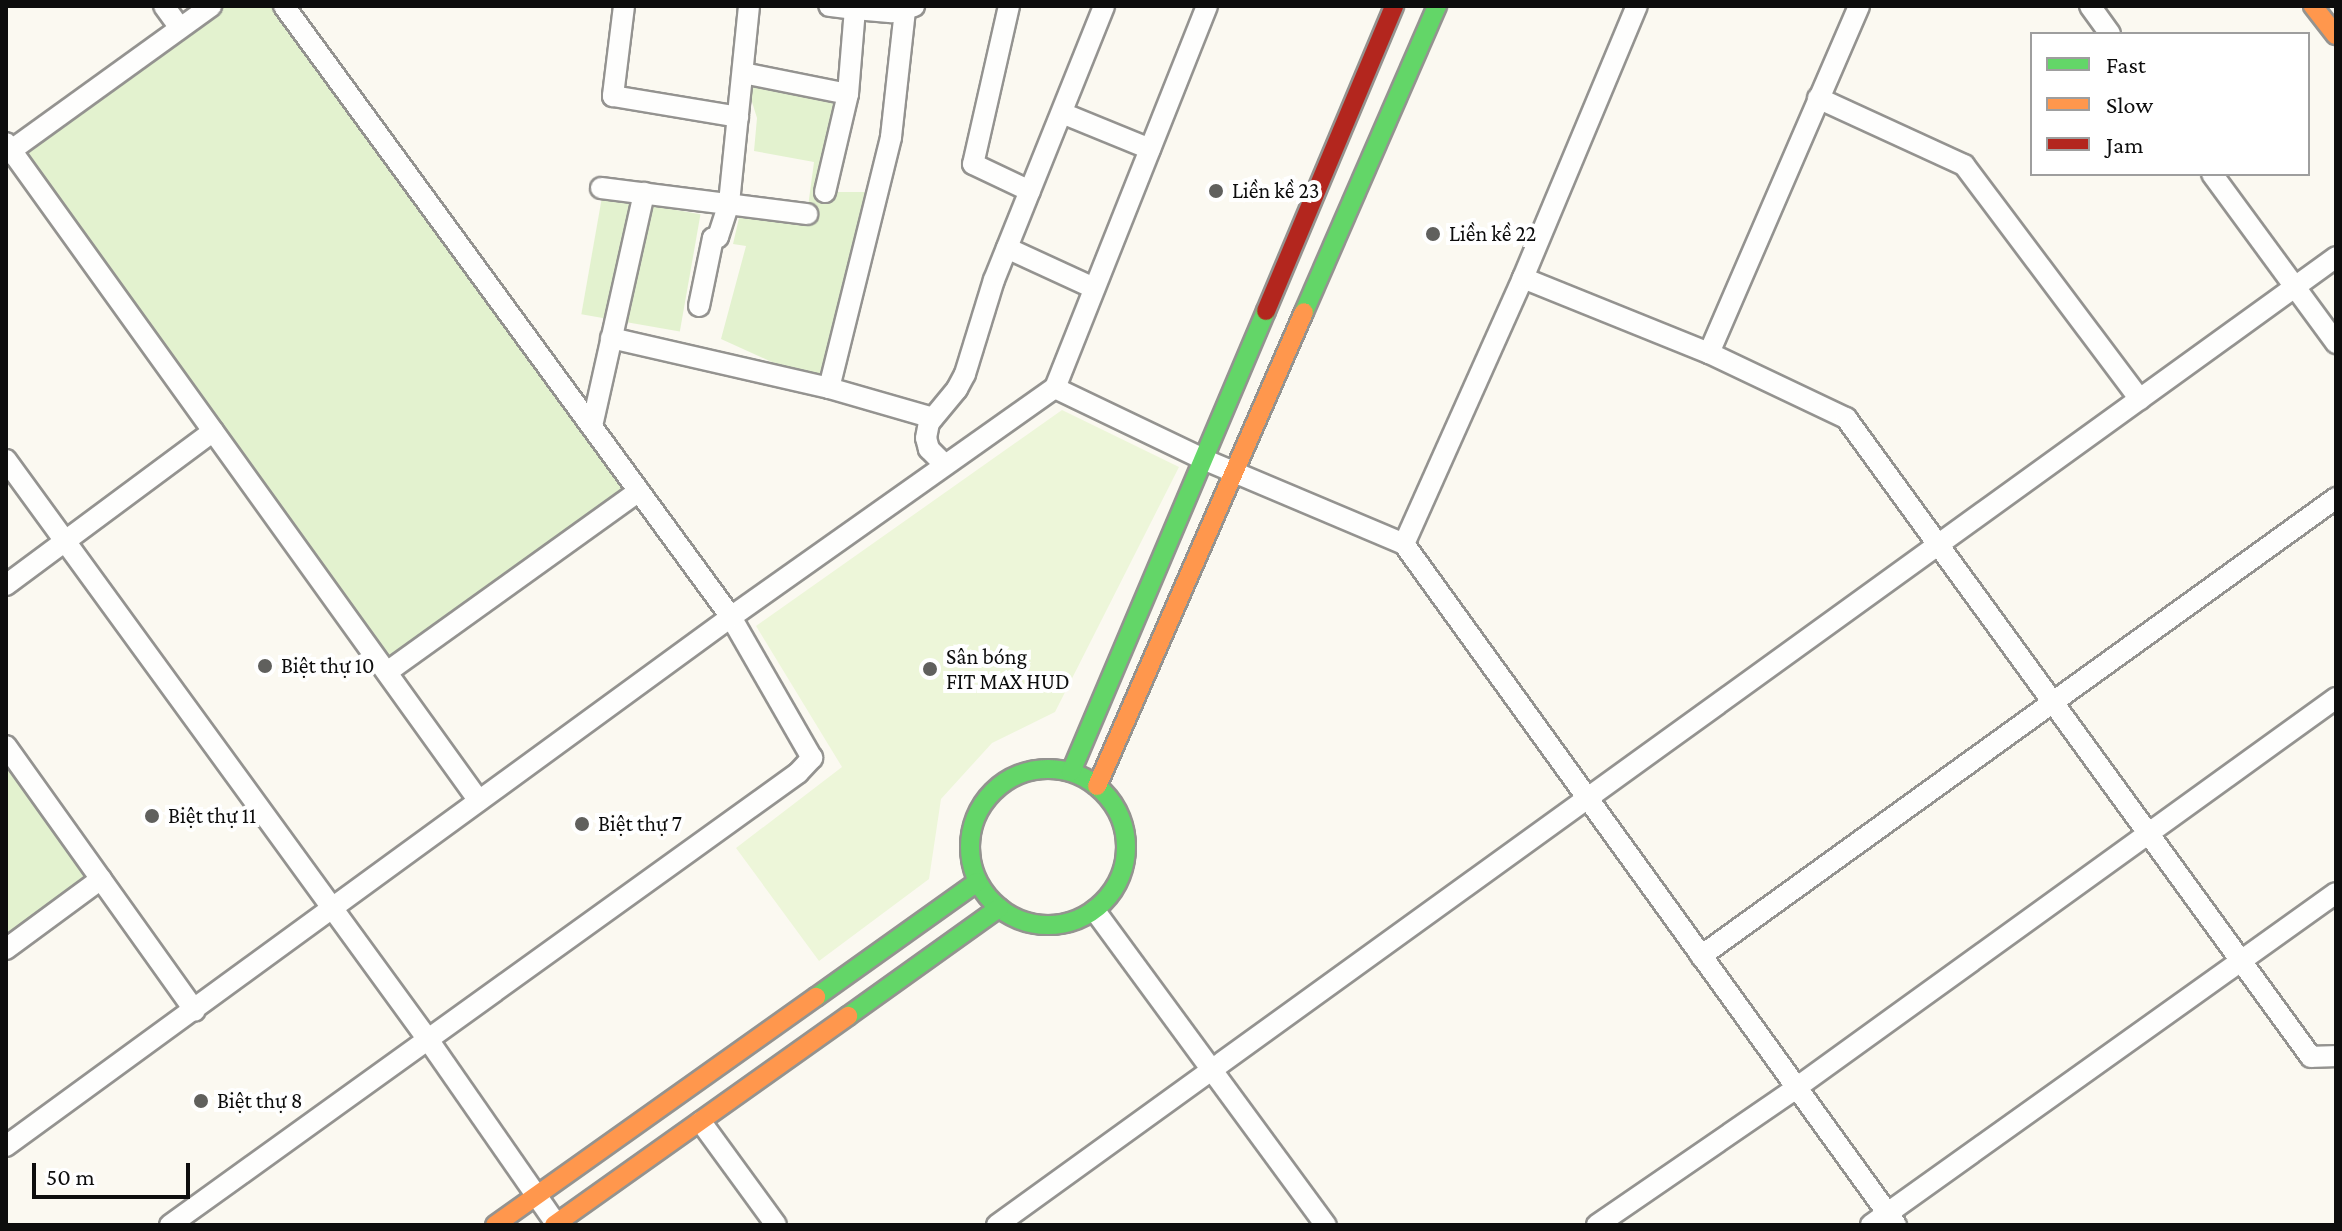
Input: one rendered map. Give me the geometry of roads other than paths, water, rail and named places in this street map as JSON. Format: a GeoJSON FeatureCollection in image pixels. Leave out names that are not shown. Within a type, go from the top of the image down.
{"type":"FeatureCollection","features":[{"type":"Feature","properties":{"kind":"main road"},"geometry":{"type":"LineString","coordinates":[[1071,772],[1394,6]]}},
{"type":"Feature","properties":{"kind":"main road"},"geometry":{"type":"LineString","coordinates":[[1097,786],[1437,6]]}},
{"type":"Feature","properties":{"kind":"main road"},"geometry":{"type":"LineString","coordinates":[[2313,6],[2336,35]]}},
{"type":"Feature","properties":{"kind":"main road"},"geometry":{"type":"LineString","coordinates":[[1049,769],[1071,772],[1097,786],[1111,799],[1123,821],[1127,846],[1124,870],[1113,893],[1095,911],[1075,922],[1052,926],[1029,924],[999,908],[977,882],[970,860],[970,837],[976,815],[989,796],[1007,781],[1027,772],[1049,769]]}},
{"type":"Feature","properties":{"kind":"main road"},"geometry":{"type":"LineString","coordinates":[[495,1225],[977,882]]}},
{"type":"Feature","properties":{"kind":"main road"},"geometry":{"type":"LineString","coordinates":[[556,1225],[999,908]]}},
{"type":"Feature","properties":{"kind":"street"},"geometry":{"type":"LineString","coordinates":[[164,6],[180,28]]}},
{"type":"Feature","properties":{"kind":"street"},"geometry":{"type":"LineString","coordinates":[[211,6],[8,149],[479,801]]}},
{"type":"Feature","properties":{"kind":"street"},"geometry":{"type":"LineString","coordinates":[[170,1225],[798,773],[812,758],[731,617],[284,6]]}},
{"type":"Feature","properties":{"kind":"street"},"geometry":{"type":"LineString","coordinates":[[624,6],[613,96],[738,117]]}},
{"type":"Feature","properties":{"kind":"street"},"geometry":{"type":"LineString","coordinates":[[699,306],[713,238],[718,237],[729,203],[749,6]]}},
{"type":"Feature","properties":{"kind":"street"},"geometry":{"type":"LineString","coordinates":[[829,6],[910,8],[891,137],[829,388]]}},
{"type":"Feature","properties":{"kind":"street"},"geometry":{"type":"LineString","coordinates":[[1009,6],[973,164],[1030,191]]}},
{"type":"Feature","properties":{"kind":"street"},"geometry":{"type":"LineString","coordinates":[[945,465],[936,458],[926,438],[933,418],[965,374],[983,310],[1104,6]]}},
{"type":"Feature","properties":{"kind":"street"},"geometry":{"type":"LineString","coordinates":[[6,1146],[731,617],[1055,388],[1207,6]]}},
{"type":"Feature","properties":{"kind":"street"},"geometry":{"type":"LineString","coordinates":[[1404,544],[1523,278],[1637,6]]}},
{"type":"Feature","properties":{"kind":"street"},"geometry":{"type":"LineString","coordinates":[[1709,353],[1859,6]]}},
{"type":"Feature","properties":{"kind":"street"},"geometry":{"type":"LineString","coordinates":[[2090,6],[2109,32]]}},
{"type":"Feature","properties":{"kind":"street"},"geometry":{"type":"LineString","coordinates":[[825,192],[848,94],[855,9]]}},
{"type":"Feature","properties":{"kind":"street"},"geometry":{"type":"LineString","coordinates":[[743,73],[848,94]]}},
{"type":"Feature","properties":{"kind":"street"},"geometry":{"type":"LineString","coordinates":[[1818,98],[1964,165],[2140,399]]}},
{"type":"Feature","properties":{"kind":"street"},"geometry":{"type":"LineString","coordinates":[[1062,113],[1150,149]]}},
{"type":"Feature","properties":{"kind":"street"},"geometry":{"type":"LineString","coordinates":[[2213,176],[2336,343]]}},
{"type":"Feature","properties":{"kind":"street"},"geometry":{"type":"LineString","coordinates":[[601,188],[807,214]]}},
{"type":"Feature","properties":{"kind":"street"},"geometry":{"type":"LineString","coordinates":[[592,426],[644,193]]}},
{"type":"Feature","properties":{"kind":"street"},"geometry":{"type":"LineString","coordinates":[[1007,248],[1094,288]]}},
{"type":"Feature","properties":{"kind":"street"},"geometry":{"type":"LineString","coordinates":[[997,1225],[2336,257]]}},
{"type":"Feature","properties":{"kind":"street"},"geometry":{"type":"LineString","coordinates":[[1523,278],[1709,353],[1846,418],[2311,1057],[2336,1056]]}},
{"type":"Feature","properties":{"kind":"street"},"geometry":{"type":"LineString","coordinates":[[611,338],[829,388],[933,418]]}},
{"type":"Feature","properties":{"kind":"street"},"geometry":{"type":"LineString","coordinates":[[1055,388],[1232,472],[1404,544],[1796,1088],[1885,1221],[2241,959],[2336,893]]}},
{"type":"Feature","properties":{"kind":"street"},"geometry":{"type":"LineString","coordinates":[[6,585],[213,431]]}},
{"type":"Feature","properties":{"kind":"street"},"geometry":{"type":"LineString","coordinates":[[6,460],[429,1041],[556,1225]]}},
{"type":"Feature","properties":{"kind":"street"},"geometry":{"type":"LineString","coordinates":[[387,672],[639,491]]}},
{"type":"Feature","properties":{"kind":"street"},"geometry":{"type":"LineString","coordinates":[[1701,956],[2336,498]]}},
{"type":"Feature","properties":{"kind":"street"},"geometry":{"type":"LineString","coordinates":[[1597,1225],[1796,1088],[2336,698]]}},
{"type":"Feature","properties":{"kind":"street"},"geometry":{"type":"LineString","coordinates":[[6,746],[195,1011]]}},
{"type":"Feature","properties":{"kind":"street"},"geometry":{"type":"LineString","coordinates":[[6,949],[101,879]]}},
{"type":"Feature","properties":{"kind":"street"},"geometry":{"type":"LineString","coordinates":[[1095,911],[1322,1223]]}},
{"type":"Feature","properties":{"kind":"street"},"geometry":{"type":"LineString","coordinates":[[701,1122],[776,1225]]}},
{"type":"Feature","properties":{"kind":"place","name":"Liền kề 23"},"geometry":{"type":"Point","coordinates":[1216,191]}},
{"type":"Feature","properties":{"kind":"place","name":"Liền kề 22"},"geometry":{"type":"Point","coordinates":[1433,234]}},
{"type":"Feature","properties":{"kind":"place","name":"Biệt thự 10"},"geometry":{"type":"Point","coordinates":[265,666]}},
{"type":"Feature","properties":{"kind":"place","name":"Sân bóng FIT MAX HUD"},"geometry":{"type":"Point","coordinates":[930,669]}},
{"type":"Feature","properties":{"kind":"place","name":"Biệt thự 11"},"geometry":{"type":"Point","coordinates":[152,816]}},
{"type":"Feature","properties":{"kind":"place","name":"Biệt thự 7"},"geometry":{"type":"Point","coordinates":[582,824]}},
{"type":"Feature","properties":{"kind":"place","name":"Biệt thự 8"},"geometry":{"type":"Point","coordinates":[201,1101]}}]}
